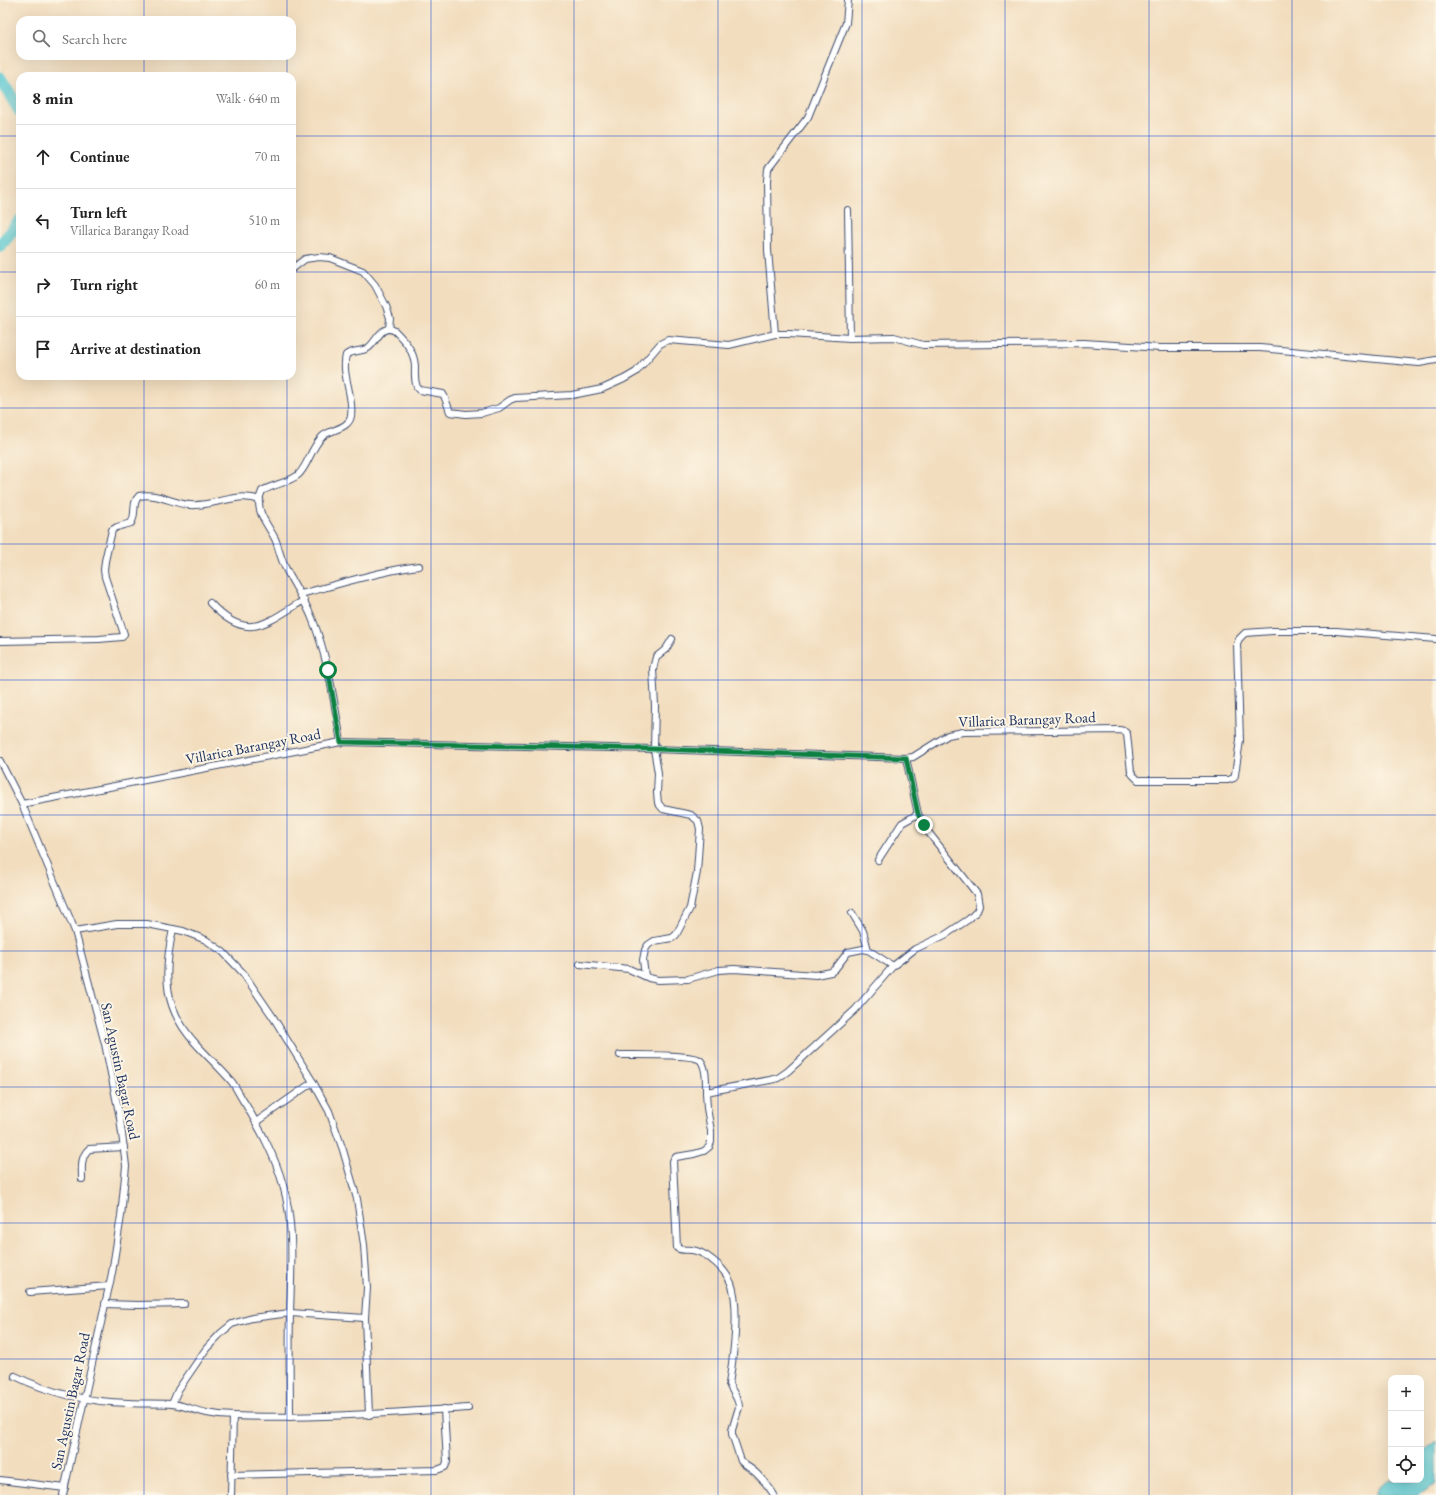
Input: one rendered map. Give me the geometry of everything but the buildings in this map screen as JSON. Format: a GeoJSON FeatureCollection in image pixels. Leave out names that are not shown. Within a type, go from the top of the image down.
{"type":"FeatureCollection","features":[{"type":"Feature","properties":{"kind":"street"},"geometry":{"type":"LineString","coordinates":[[775,334],[768,250],[767,174],[771,164],[794,137],[808,116],[846,23],[848,0]]}},
{"type":"Feature","properties":{"kind":"street"},"geometry":{"type":"LineString","coordinates":[[848,210],[850,338]]}},
{"type":"Feature","properties":{"kind":"street"},"geometry":{"type":"LineString","coordinates":[[296,266],[305,260],[319,257],[330,258],[363,271],[375,285],[386,306],[390,318],[389,329]]}},
{"type":"Feature","properties":{"kind":"street"},"geometry":{"type":"LineString","coordinates":[[389,329],[398,334],[414,355],[415,383],[417,387],[420,390],[443,394],[450,412],[466,414],[492,411],[515,398],[572,395],[602,389],[636,372],[660,344],[668,340],[729,345],[775,334],[850,338],[894,337],[922,345],[1084,343],[1161,348],[1260,348],[1419,364],[1436,360]]}},
{"type":"Feature","properties":{"kind":"street"},"geometry":{"type":"LineString","coordinates":[[341,742],[324,655],[312,619],[302,597],[285,568],[276,541],[261,515],[260,495],[265,490],[290,480],[300,473],[320,439],[324,435],[346,425],[350,421],[352,411],[347,384],[346,355],[368,348],[382,332],[389,329]]}},
{"type":"Feature","properties":{"kind":"street"},"geometry":{"type":"LineString","coordinates":[[0,641],[99,639],[122,637],[124,634],[105,577],[105,562],[112,530],[131,523],[134,520],[135,500],[139,496],[154,496],[189,505],[198,505],[240,497],[254,497],[260,500]]}},
{"type":"Feature","properties":{"kind":"street"},"geometry":{"type":"LineString","coordinates":[[210,603],[228,619],[237,624],[247,627],[254,626],[265,622],[302,597],[385,571],[420,566]]}},
{"type":"Feature","properties":{"kind":"street","name":"Villarica Barangay Road"},"geometry":{"type":"LineString","coordinates":[[22,804],[341,742],[654,749],[906,758],[913,756],[948,736],[963,732],[1119,730],[1124,731],[1127,734],[1131,772],[1138,780],[1228,780],[1234,778],[1235,775],[1240,740],[1238,644],[1241,635],[1245,633],[1273,631],[1336,631],[1436,639]]}},
{"type":"Feature","properties":{"kind":"street"},"geometry":{"type":"LineString","coordinates":[[645,976],[644,955],[648,945],[654,941],[667,940],[675,937],[690,908],[696,883],[700,824],[695,818],[667,810],[658,803],[657,793],[658,766],[654,749],[655,706],[653,669],[656,657],[666,649],[672,639]]}},
{"type":"Feature","properties":{"kind":"street"},"geometry":{"type":"LineString","coordinates":[[706,1092],[770,1080],[782,1076],[855,1010],[893,966],[915,949],[945,935],[969,919],[977,911],[979,906],[977,894],[974,888],[930,833],[918,814],[906,758]]}},
{"type":"Feature","properties":{"kind":"street","name":"San Agustin Bagar Road"},"geometry":{"type":"LineString","coordinates":[[0,761],[22,804],[75,931],[105,1044],[120,1118],[126,1166],[121,1216],[109,1286],[63,1495]]}},
{"type":"Feature","properties":{"kind":"street"},"geometry":{"type":"LineString","coordinates":[[878,860],[902,823],[918,814]]}},
{"type":"Feature","properties":{"kind":"street"},"geometry":{"type":"LineString","coordinates":[[852,913],[864,931],[868,950]]}},
{"type":"Feature","properties":{"kind":"street"},"geometry":{"type":"LineString","coordinates":[[75,931],[117,924],[147,924],[173,929],[206,940],[223,952],[243,973],[273,1017],[313,1082],[329,1111],[357,1199],[364,1245],[367,1288],[365,1318],[369,1415]]}},
{"type":"Feature","properties":{"kind":"street"},"geometry":{"type":"LineString","coordinates":[[173,929],[166,973],[175,1015],[183,1029],[232,1083],[256,1122],[274,1156],[283,1186],[290,1220],[292,1264],[290,1313],[290,1417]]}},
{"type":"Feature","properties":{"kind":"street"},"geometry":{"type":"LineString","coordinates":[[580,964],[629,969],[658,980],[688,979],[719,970],[734,968],[816,975],[835,969],[848,952],[868,950],[893,966]]}},
{"type":"Feature","properties":{"kind":"street"},"geometry":{"type":"LineString","coordinates":[[620,1054],[687,1057],[699,1059],[704,1067],[711,1142],[704,1150],[694,1154],[676,1157],[673,1161],[676,1245],[679,1250],[694,1250],[712,1260],[724,1271],[730,1282],[735,1300],[734,1350],[729,1384],[739,1403],[732,1434],[744,1465],[754,1471],[768,1485],[774,1495]]}},
{"type":"Feature","properties":{"kind":"street"},"geometry":{"type":"LineString","coordinates":[[256,1122],[313,1082]]}},
{"type":"Feature","properties":{"kind":"street"},"geometry":{"type":"LineString","coordinates":[[82,1179],[82,1161],[84,1155],[89,1149],[124,1147]]}},
{"type":"Feature","properties":{"kind":"street"},"geometry":{"type":"LineString","coordinates":[[30,1292],[109,1286]]}},
{"type":"Feature","properties":{"kind":"street"},"geometry":{"type":"LineString","coordinates":[[105,1304],[138,1306],[184,1304]]}},
{"type":"Feature","properties":{"kind":"street"},"geometry":{"type":"LineString","coordinates":[[172,1404],[178,1390],[202,1354],[221,1333],[232,1324],[252,1318],[290,1313],[365,1318]]}},
{"type":"Feature","properties":{"kind":"street"},"geometry":{"type":"LineString","coordinates":[[15,1376],[46,1389],[84,1399],[127,1403],[172,1404],[208,1414],[233,1416],[290,1417],[369,1415],[468,1408]]}},
{"type":"Feature","properties":{"kind":"street"},"geometry":{"type":"LineString","coordinates":[[231,1475],[437,1470],[445,1467],[447,1462],[444,1410]]}},
{"type":"Feature","properties":{"kind":"street"},"geometry":{"type":"LineString","coordinates":[[231,1495],[233,1416]]}},
{"type":"Feature","properties":{"kind":"street"},"geometry":{"type":"LineString","coordinates":[[0,1480],[65,1488]]}},
{"type":"Feature","properties":{"kind":"water"},"geometry":{"type":"Polygon","coordinates":[[[1436,1442],[1436,1485],[1419,1495],[1375,1495],[1381,1486],[1388,1480],[1388,1483],[1424,1483],[1424,1451],[1436,1442]]]}},
{"type":"Feature","properties":{"kind":"waterway"},"geometry":{"type":"LineString","coordinates":[[0,78],[16,104]]}},
{"type":"Feature","properties":{"kind":"waterway"},"geometry":{"type":"LineString","coordinates":[[0,246],[16,226]]}},
{"type":"Feature","properties":{"kind":"route"},"geometry":{"type":"LineString","coordinates":[[328,670],[341,742],[654,749],[906,758],[918,814],[924,825]]}}]}
